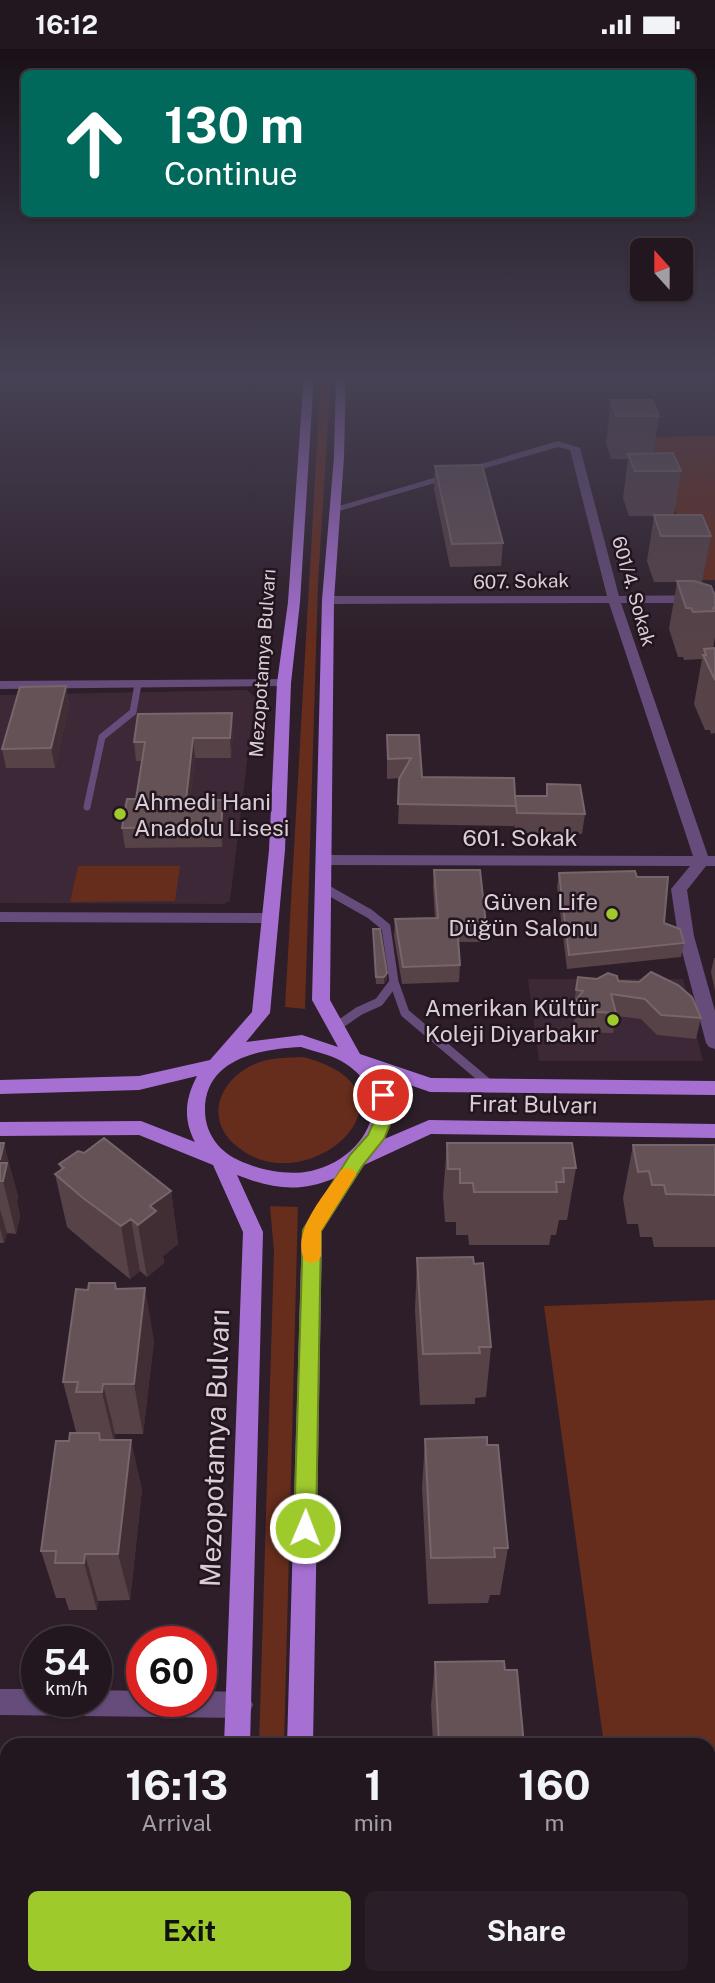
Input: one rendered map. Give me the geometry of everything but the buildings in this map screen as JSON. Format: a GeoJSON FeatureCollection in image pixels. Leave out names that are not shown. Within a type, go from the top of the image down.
{"type":"FeatureCollection","features":[{"type":"Feature","properties":{"kind":"main road","name":"Mezopotamya Bulvarı"},"geometry":{"type":"LineString","coordinates":[[217,1065],[261,1013],[277,850],[284,683],[294,602],[303,464]]}},
{"type":"Feature","properties":{"kind":"main road"},"geometry":{"type":"LineString","coordinates":[[337,464],[328,600],[321,1000],[354,1059]]}},
{"type":"Feature","properties":{"kind":"main road"},"geometry":{"type":"LineString","coordinates":[[0,1087],[139,1083],[217,1065],[243,1051],[272,1042],[292,1041],[331,1047],[354,1059],[373,1075],[383,1095],[384,1117],[376,1139],[357,1160],[312,1230],[300,1738]]}},
{"type":"Feature","properties":{"kind":"main road","name":"Fırat Bulvarı"},"geometry":{"type":"LineString","coordinates":[[354,1059],[430,1085],[715,1088]]}},
{"type":"Feature","properties":{"kind":"main road"},"geometry":{"type":"LineString","coordinates":[[217,1065],[204,1083],[195,1103],[195,1123],[203,1144],[220,1160]]}},
{"type":"Feature","properties":{"kind":"main road","name":"Fırat Bulvarı"},"geometry":{"type":"LineString","coordinates":[[357,1160],[429,1127],[715,1131]]}},
{"type":"Feature","properties":{"kind":"main road"},"geometry":{"type":"LineString","coordinates":[[0,1129],[141,1128],[220,1160],[244,1174],[274,1181],[304,1180],[334,1172],[357,1160]]}},
{"type":"Feature","properties":{"kind":"main road","name":"Mezopotamya Bulvarı"},"geometry":{"type":"LineString","coordinates":[[220,1160],[253,1231],[238,1738]]}},
{"type":"Feature","properties":{"kind":"street","name":"601/4. Sokak"},"geometry":{"type":"LineString","coordinates":[[335,509],[489,464]]}},
{"type":"Feature","properties":{"kind":"street","name":"601/4. Sokak"},"geometry":{"type":"LineString","coordinates":[[579,464],[614,600],[708,861]]}},
{"type":"Feature","properties":{"kind":"street","name":"607. Sokak"},"geometry":{"type":"LineString","coordinates":[[328,600],[715,599]]}},
{"type":"Feature","properties":{"kind":"street"},"geometry":{"type":"LineString","coordinates":[[0,685],[284,683]]}},
{"type":"Feature","properties":{"kind":"street","name":"601. Sokak"},"geometry":{"type":"LineString","coordinates":[[324,860],[708,861]]}},
{"type":"Feature","properties":{"kind":"street"},"geometry":{"type":"LineString","coordinates":[[708,861],[679,889],[685,936],[715,1042]]}},
{"type":"Feature","properties":{"kind":"street"},"geometry":{"type":"LineString","coordinates":[[0,917],[270,918]]}},
{"type":"Feature","properties":{"kind":"street"},"geometry":{"type":"LineString","coordinates":[[0,1702],[240,1705]]}},
{"type":"Feature","properties":{"kind":"lane"},"geometry":{"type":"LineString","coordinates":[[87,807],[102,737],[133,712],[138,684]]}},
{"type":"Feature","properties":{"kind":"lane"},"geometry":{"type":"LineString","coordinates":[[324,888],[370,914],[386,927],[394,982],[405,1013],[491,1086]]}},
{"type":"Feature","properties":{"kind":"lane"},"geometry":{"type":"LineString","coordinates":[[336,1027],[359,1010],[379,1002],[394,982]]}},
{"type":"Feature","properties":{"kind":"shaded area"},"geometry":{"type":"Polygon","coordinates":[[[316,464],[325,464],[318,584],[305,1009],[285,1007],[316,464]]]}},
{"type":"Feature","properties":{"kind":"shaded area"},"geometry":{"type":"Polygon","coordinates":[[[657,464],[715,464],[715,580],[703,580],[657,464]]]}},
{"type":"Feature","properties":{"kind":"shaded area","name":"Ahmedi Hani Anadolu Lisesi"},"geometry":{"type":"Polygon","coordinates":[[[247,690],[255,697],[230,901],[224,904],[0,903],[0,695],[247,690]]]}},
{"type":"Feature","properties":{"kind":"shaded area"},"geometry":{"type":"Polygon","coordinates":[[[78,866],[180,866],[175,901],[70,902],[78,866]]]}},
{"type":"Feature","properties":{"kind":"shaded area","name":"Amerikan Kültür Koleji Diyarbakır"},"geometry":{"type":"Polygon","coordinates":[[[528,979],[683,979],[703,1061],[539,1061],[528,979]]]}},
{"type":"Feature","properties":{"kind":"shaded area"},"geometry":{"type":"Polygon","coordinates":[[[303,1057],[341,1073],[358,1094],[358,1117],[344,1138],[321,1154],[292,1163],[262,1160],[233,1143],[224,1132],[219,1109],[221,1098],[234,1078],[243,1070],[261,1062],[303,1057]]]}},
{"type":"Feature","properties":{"kind":"shaded area"},"geometry":{"type":"Polygon","coordinates":[[[270,1206],[298,1207],[284,1738],[259,1738],[274,1252],[270,1206]]]}},
{"type":"Feature","properties":{"kind":"shaded area"},"geometry":{"type":"Polygon","coordinates":[[[715,1300],[715,1738],[603,1738],[544,1306],[715,1300]]]}},
{"type":"Feature","properties":{"kind":"slow traffic"},"geometry":{"type":"LineString","coordinates":[[311,1256],[312,1230],[347,1175]]}},
{"type":"Feature","properties":{"kind":"place","name":"Ahmedi Hani Anadolu Lisesi"},"geometry":{"type":"Point","coordinates":[120,814]}},
{"type":"Feature","properties":{"kind":"place","name":"Güven Life Düğün Salonu"},"geometry":{"type":"Point","coordinates":[612,914]}},
{"type":"Feature","properties":{"kind":"place","name":"Amerikan Kültür Koleji Diyarbakır"},"geometry":{"type":"Point","coordinates":[613,1020]}},
{"type":"Feature","properties":{"kind":"route"},"geometry":{"type":"LineString","coordinates":[[305,1528],[312,1230],[357,1160],[376,1139],[384,1117],[383,1095]]}}]}
